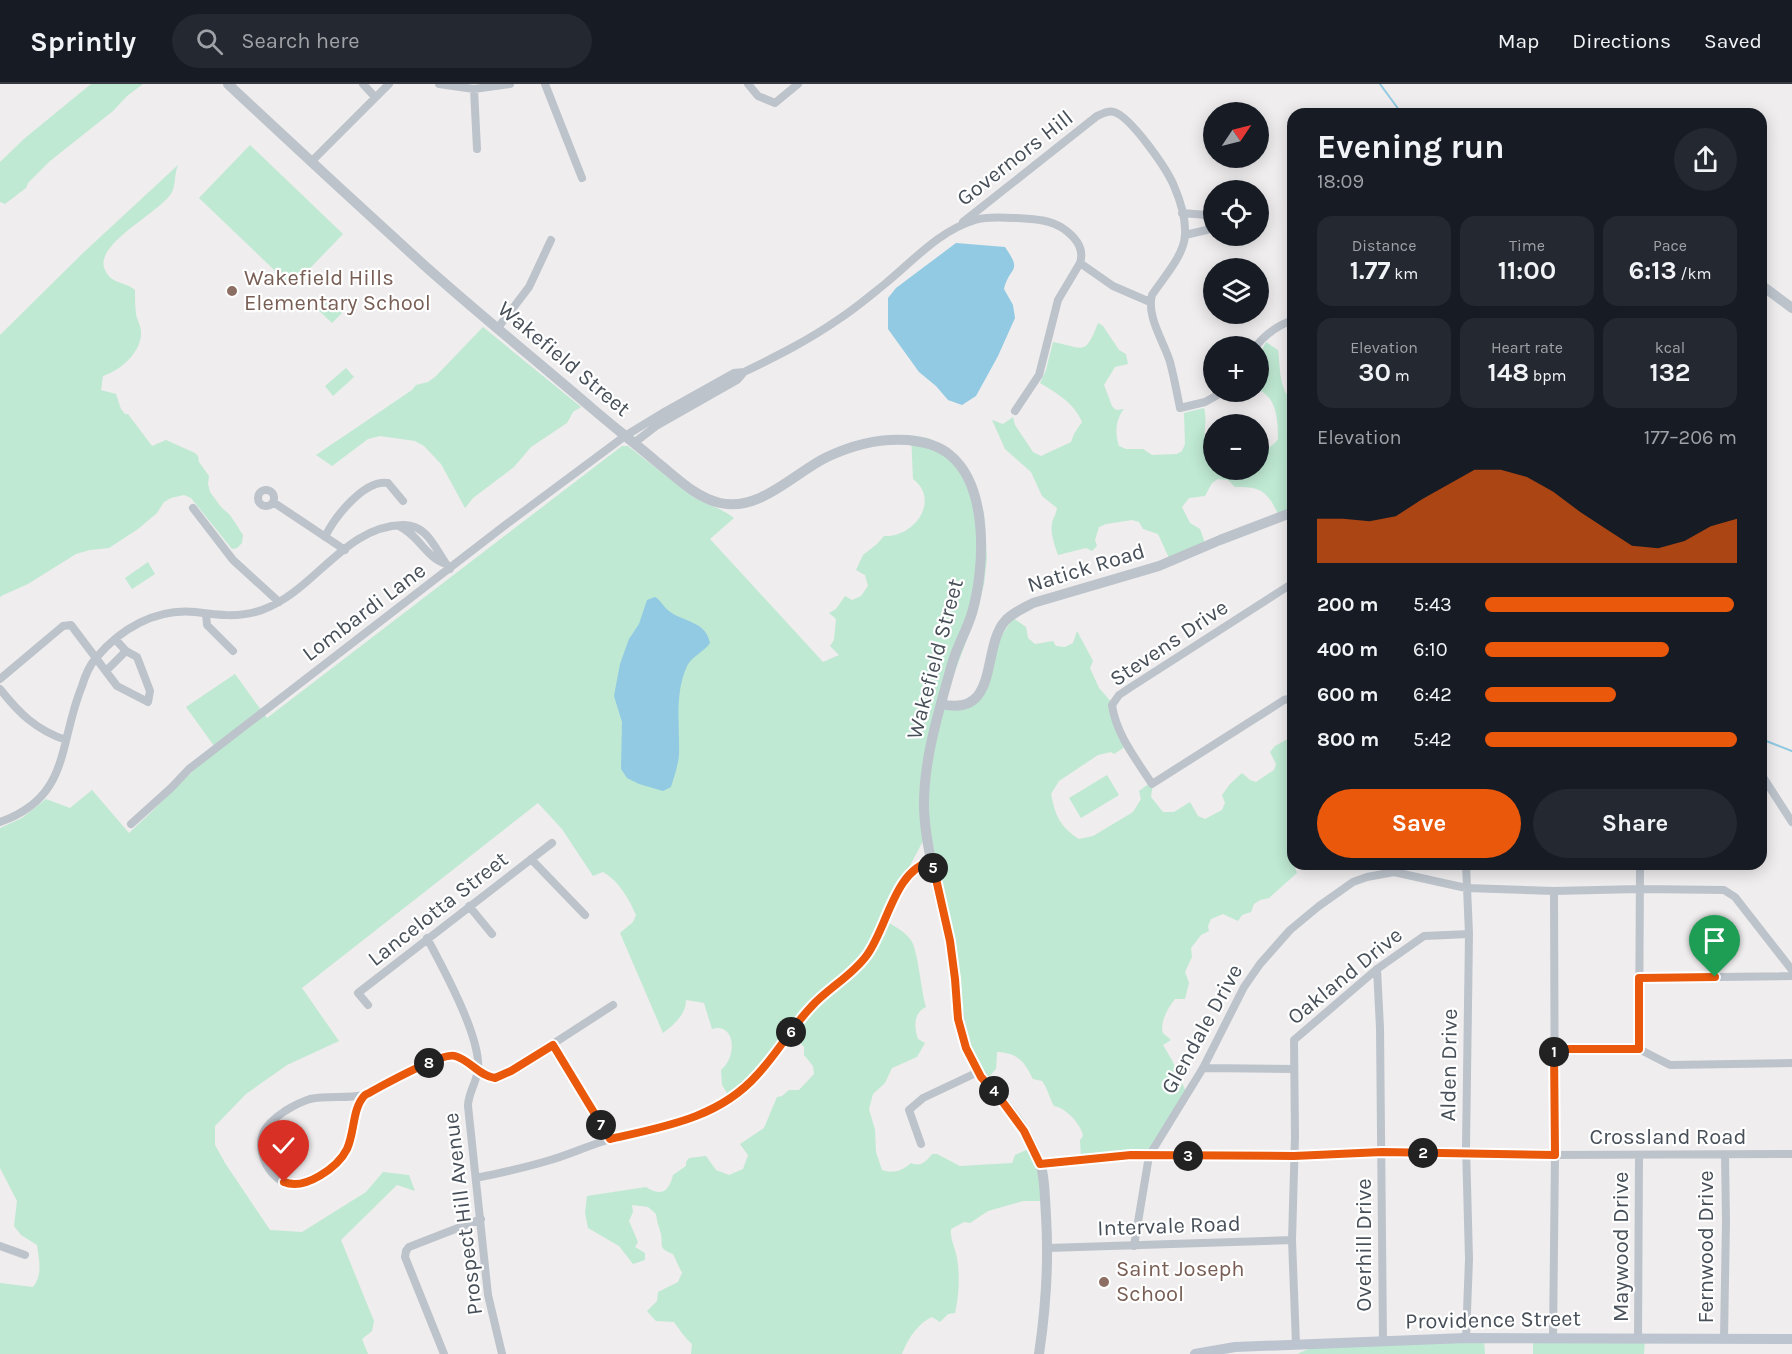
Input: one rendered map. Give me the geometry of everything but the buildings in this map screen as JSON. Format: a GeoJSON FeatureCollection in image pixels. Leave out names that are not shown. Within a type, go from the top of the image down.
{"type":"FeatureCollection","features":[{"type":"Feature","properties":{"kind":"main road","name":"Providence Street"},"geometry":{"type":"LineString","coordinates":[[1195,1354],[1235,1347],[1467,1338],[1792,1339]]}},
{"type":"Feature","properties":{"kind":"street","name":"Wakefield Street"},"geometry":{"type":"LineString","coordinates":[[228,84],[426,267],[497,329],[698,494],[720,503],[750,502],[765,496],[832,454],[875,441],[892,439],[918,441],[935,446],[961,466],[970,481],[979,515],[981,540],[978,584],[972,613],[954,657],[927,766],[926,834],[952,957],[958,1019],[966,1048],[978,1072],[1021,1125],[1040,1164],[1044,1183],[1048,1269],[1039,1354]]}},
{"type":"Feature","properties":{"kind":"street"},"geometry":{"type":"LineString","coordinates":[[363,84],[375,98]]}},
{"type":"Feature","properties":{"kind":"street"},"geometry":{"type":"LineString","coordinates":[[311,162],[389,84]]}},
{"type":"Feature","properties":{"kind":"street"},"geometry":{"type":"LineString","coordinates":[[439,84],[474,89],[510,84]]}},
{"type":"Feature","properties":{"kind":"street"},"geometry":{"type":"LineString","coordinates":[[546,84],[582,178]]}},
{"type":"Feature","properties":{"kind":"street"},"geometry":{"type":"LineString","coordinates":[[748,84],[758,96],[775,103],[798,84]]}},
{"type":"Feature","properties":{"kind":"street"},"geometry":{"type":"LineString","coordinates":[[474,89],[477,149]]}},
{"type":"Feature","properties":{"kind":"street","name":"Governors Hill"},"geometry":{"type":"LineString","coordinates":[[630,440],[666,411],[725,378],[744,372],[788,351],[840,319],[932,243],[957,227],[1089,121],[1110,112],[1121,116],[1140,135],[1170,178],[1182,213],[1185,235]]}},
{"type":"Feature","properties":{"kind":"street"},"geometry":{"type":"LineString","coordinates":[[1182,213],[1203,215]]}},
{"type":"Feature","properties":{"kind":"street","name":"Governors Hill"},"geometry":{"type":"LineString","coordinates":[[957,227],[986,218],[1031,219],[1050,222],[1064,229],[1076,240],[1081,249],[1080,263]]}},
{"type":"Feature","properties":{"kind":"street"},"geometry":{"type":"LineString","coordinates":[[1203,231],[1185,235],[1180,251],[1152,295],[1150,302],[1170,361],[1180,408],[1205,402]]}},
{"type":"Feature","properties":{"kind":"street"},"geometry":{"type":"LineString","coordinates":[[497,329],[529,287],[551,240]]}},
{"type":"Feature","properties":{"kind":"street"},"geometry":{"type":"LineString","coordinates":[[1015,411],[1039,375],[1058,300],[1080,263],[1113,286],[1150,302]]}},
{"type":"Feature","properties":{"kind":"street"},"geometry":{"type":"LineString","coordinates":[[1767,289],[1792,308]]}},
{"type":"Feature","properties":{"kind":"street"},"geometry":{"type":"LineString","coordinates":[[1266,336],[1287,322]]}},
{"type":"Feature","properties":{"kind":"street","name":"Lombardi Lane"},"geometry":{"type":"LineString","coordinates":[[131,824],[189,770],[448,567],[630,440]]}},
{"type":"Feature","properties":{"kind":"street"},"geometry":{"type":"LineString","coordinates":[[325,537],[342,510],[375,484],[388,483],[403,501]]}},
{"type":"Feature","properties":{"kind":"street"},"geometry":{"type":"LineString","coordinates":[[273,502],[345,550]]}},
{"type":"Feature","properties":{"kind":"street"},"geometry":{"type":"LineString","coordinates":[[193,508],[232,560],[279,602]]}},
{"type":"Feature","properties":{"kind":"street","name":"Natick Road"},"geometry":{"type":"LineString","coordinates":[[941,704],[953,706],[967,704],[979,695],[988,676],[995,638],[1005,621],[1021,609],[1033,603],[1159,566],[1287,514]]}},
{"type":"Feature","properties":{"kind":"street"},"geometry":{"type":"LineString","coordinates":[[0,822],[19,814],[44,794],[60,765],[76,699],[87,673],[96,657],[134,625],[158,615],[187,612],[225,615],[262,610],[298,589],[361,536],[374,529],[408,525],[423,532],[441,553],[448,567]]}},
{"type":"Feature","properties":{"kind":"street","name":"Stevens Drive"},"geometry":{"type":"LineString","coordinates":[[1287,587],[1131,687],[1112,705],[1114,718],[1125,742],[1152,784],[1287,699]]}},
{"type":"Feature","properties":{"kind":"street"},"geometry":{"type":"LineString","coordinates":[[206,614],[207,624],[232,651]]}},
{"type":"Feature","properties":{"kind":"street"},"geometry":{"type":"LineString","coordinates":[[0,678],[67,624],[75,628],[117,686],[148,702],[150,691],[137,657],[126,651],[115,639]]}},
{"type":"Feature","properties":{"kind":"street"},"geometry":{"type":"LineString","coordinates":[[106,671],[126,651]]}},
{"type":"Feature","properties":{"kind":"street"},"geometry":{"type":"LineString","coordinates":[[0,689],[32,724],[66,740]]}},
{"type":"Feature","properties":{"kind":"street"},"geometry":{"type":"LineString","coordinates":[[1767,783],[1792,822]]}},
{"type":"Feature","properties":{"kind":"street","name":"Lancelotta Street"},"geometry":{"type":"LineString","coordinates":[[368,1005],[358,993],[552,843]]}},
{"type":"Feature","properties":{"kind":"street"},"geometry":{"type":"LineString","coordinates":[[531,859],[585,915]]}},
{"type":"Feature","properties":{"kind":"street"},"geometry":{"type":"LineString","coordinates":[[477,1178],[547,1161],[610,1139],[668,1126],[715,1108],[741,1091],[760,1072],[808,1010],[862,962],[878,937],[904,882],[914,868],[932,861]]}},
{"type":"Feature","properties":{"kind":"street","name":"Alden Drive"},"geometry":{"type":"LineString","coordinates":[[1466,870],[1469,934],[1467,1338]]}},
{"type":"Feature","properties":{"kind":"street"},"geometry":{"type":"LineString","coordinates":[[1639,1049],[1640,870]]}},
{"type":"Feature","properties":{"kind":"street","name":"Glendale Drive"},"geometry":{"type":"LineString","coordinates":[[1134,1246],[1149,1156],[1203,1068],[1244,987],[1260,964],[1303,918],[1353,882],[1394,872],[1466,888],[1554,891],[1718,890],[1735,897],[1792,970]]}},
{"type":"Feature","properties":{"kind":"street"},"geometry":{"type":"LineString","coordinates":[[1553,1338],[1554,891]]}},
{"type":"Feature","properties":{"kind":"street"},"geometry":{"type":"LineString","coordinates":[[469,906],[492,934]]}},
{"type":"Feature","properties":{"kind":"street","name":"Oakland Drive"},"geometry":{"type":"LineString","coordinates":[[1296,1344],[1292,1240],[1294,1041],[1377,969],[1424,936],[1469,934]]}},
{"type":"Feature","properties":{"kind":"street"},"geometry":{"type":"LineString","coordinates":[[427,938],[467,1022],[473,1040],[478,1070]]}},
{"type":"Feature","properties":{"kind":"street","name":"Overhill Drive"},"geometry":{"type":"LineString","coordinates":[[1377,969],[1382,1152],[1383,1341]]}},
{"type":"Feature","properties":{"kind":"street"},"geometry":{"type":"LineString","coordinates":[[1639,978],[1792,976]]}},
{"type":"Feature","properties":{"kind":"street"},"geometry":{"type":"LineString","coordinates":[[365,1095],[358,1104],[348,1147],[332,1165],[316,1178],[300,1185],[280,1180],[271,1172],[261,1147],[263,1131],[268,1123],[292,1106],[309,1100],[365,1095],[442,1056],[456,1056],[489,1077],[498,1077],[553,1045],[614,1005]]}},
{"type":"Feature","properties":{"kind":"street"},"geometry":{"type":"LineString","coordinates":[[553,1045],[610,1139]]}},
{"type":"Feature","properties":{"kind":"street"},"geometry":{"type":"LineString","coordinates":[[1554,1049],[1639,1049],[1670,1065],[1792,1063]]}},
{"type":"Feature","properties":{"kind":"street"},"geometry":{"type":"LineString","coordinates":[[1203,1068],[1294,1070]]}},
{"type":"Feature","properties":{"kind":"street","name":"Prospect Hill Avenue"},"geometry":{"type":"LineString","coordinates":[[478,1070],[468,1099],[490,1306],[502,1354]]}},
{"type":"Feature","properties":{"kind":"street"},"geometry":{"type":"LineString","coordinates":[[921,1144],[909,1110],[923,1098],[978,1072]]}},
{"type":"Feature","properties":{"kind":"street","name":"Crossland Road"},"geometry":{"type":"LineString","coordinates":[[1040,1164],[1131,1155],[1262,1154],[1294,1156],[1382,1152],[1639,1156],[1792,1154]]}},
{"type":"Feature","properties":{"kind":"street","name":"Fernwood Drive"},"geometry":{"type":"LineString","coordinates":[[1724,1339],[1725,1155]]}},
{"type":"Feature","properties":{"kind":"street","name":"Maywood Drive"},"geometry":{"type":"LineString","coordinates":[[1638,1339],[1639,1156]]}},
{"type":"Feature","properties":{"kind":"street"},"geometry":{"type":"LineString","coordinates":[[444,1354],[405,1257],[406,1251],[416,1244],[481,1219]]}},
{"type":"Feature","properties":{"kind":"street","name":"Intervale Road"},"geometry":{"type":"LineString","coordinates":[[1048,1248],[1292,1240]]}},
{"type":"Feature","properties":{"kind":"street"},"geometry":{"type":"LineString","coordinates":[[0,1246],[25,1255]]}},
{"type":"Feature","properties":{"kind":"green space"},"geometry":{"type":"Polygon","coordinates":[[[91,84],[143,84],[50,161],[28,183],[26,188],[5,204],[0,202],[0,162],[25,138],[91,84]]]}},
{"type":"Feature","properties":{"kind":"green space"},"geometry":{"type":"Polygon","coordinates":[[[250,145],[343,234],[292,287],[199,198],[250,145]]]}},
{"type":"Feature","properties":{"kind":"green space"},"geometry":{"type":"Polygon","coordinates":[[[178,165],[172,192],[166,200],[118,239],[104,260],[105,270],[111,278],[135,290],[136,314],[141,332],[138,347],[129,360],[103,376],[101,390],[116,394],[121,409],[128,414],[152,446],[166,440],[198,456],[199,462],[209,476],[210,492],[230,515],[243,535],[242,543],[232,549],[191,498],[184,495],[164,502],[157,513],[138,529],[109,548],[76,554],[28,584],[0,598],[0,335],[83,253],[178,165]]]}},
{"type":"Feature","properties":{"kind":"green space"},"geometry":{"type":"Polygon","coordinates":[[[322,295],[342,313],[332,323],[313,305],[322,295]]]}},
{"type":"Feature","properties":{"kind":"green space"},"geometry":{"type":"Polygon","coordinates":[[[1098,323],[1103,326],[1119,350],[1126,354],[1128,364],[1115,367],[1104,385],[1112,406],[1116,410],[1124,409],[1117,427],[1119,446],[1126,449],[1143,449],[1152,455],[1177,454],[1182,451],[1185,444],[1184,413],[1204,408],[1203,480],[1216,480],[1212,483],[1205,496],[1189,498],[1182,507],[1190,523],[1200,529],[1206,546],[1170,560],[1158,534],[1143,529],[1139,522],[1132,520],[1099,527],[1095,540],[1097,546],[1092,551],[1086,548],[1058,555],[1052,527],[1057,508],[1042,496],[1031,472],[1005,449],[992,420],[1003,424],[1013,417],[1015,425],[1033,452],[1041,456],[1071,442],[1082,422],[1079,415],[1065,400],[1040,383],[1053,342],[1077,348],[1086,346],[1098,323]]]}},
{"type":"Feature","properties":{"kind":"green space"},"geometry":{"type":"Polygon","coordinates":[[[483,327],[581,407],[573,412],[567,423],[531,447],[514,467],[473,498],[465,508],[441,464],[424,446],[415,441],[380,436],[368,439],[332,466],[316,455],[412,390],[416,385],[428,382],[435,377],[483,327]]]}},
{"type":"Feature","properties":{"kind":"green space"},"geometry":{"type":"Polygon","coordinates":[[[1269,344],[1278,350],[1283,385],[1287,394],[1287,514],[1279,516],[1268,496],[1263,492],[1252,488],[1235,487],[1228,480],[1269,480],[1269,447],[1278,439],[1277,418],[1269,397],[1269,344]]]}},
{"type":"Feature","properties":{"kind":"green space"},"geometry":{"type":"Polygon","coordinates":[[[346,368],[354,377],[333,396],[325,386],[346,368]]]}},
{"type":"Feature","properties":{"kind":"green space"},"geometry":{"type":"Polygon","coordinates":[[[911,435],[928,438],[946,448],[976,487],[984,513],[987,558],[984,584],[977,612],[942,707],[979,697],[995,646],[1013,618],[1026,627],[1028,638],[1035,644],[1053,641],[1056,646],[1065,647],[1073,643],[1077,631],[1093,661],[1090,668],[1099,688],[1113,704],[1128,745],[1114,754],[1111,752],[1098,755],[1059,781],[1051,794],[1059,820],[1079,839],[1093,836],[1133,812],[1141,799],[1139,791],[1151,782],[1153,783],[1151,797],[1163,812],[1174,812],[1190,802],[1198,816],[1205,819],[1222,810],[1225,803],[1222,795],[1242,773],[1256,782],[1274,770],[1276,764],[1270,752],[1275,746],[1287,739],[1287,870],[1296,870],[1297,873],[1269,898],[1254,904],[1251,912],[1242,915],[1238,921],[1223,914],[1211,919],[1208,926],[1209,931],[1201,935],[1191,948],[1192,957],[1185,972],[1189,983],[1185,999],[1175,999],[1162,1024],[1163,1033],[1171,1040],[1163,1045],[1187,1094],[1150,1156],[1081,1158],[1082,1131],[1068,1113],[1054,1106],[1042,1081],[1033,1079],[1027,1067],[1015,1056],[997,1052],[996,1069],[986,1080],[973,1060],[923,841],[898,888],[887,922],[900,929],[913,944],[926,1007],[917,1017],[916,1030],[918,1039],[925,1043],[917,1057],[892,1068],[885,1083],[873,1094],[869,1109],[875,1130],[876,1152],[882,1170],[894,1172],[911,1163],[920,1164],[932,1154],[937,1154],[960,1166],[1012,1163],[1015,1155],[1033,1147],[1044,1201],[1023,1201],[988,1211],[970,1223],[964,1222],[951,1229],[959,1272],[955,1313],[948,1314],[940,1322],[932,1317],[922,1323],[910,1338],[902,1354],[691,1354],[692,1344],[674,1322],[656,1321],[647,1311],[657,1301],[658,1292],[678,1282],[682,1273],[673,1254],[662,1247],[656,1214],[648,1207],[632,1205],[633,1212],[629,1221],[638,1242],[635,1247],[645,1253],[645,1260],[633,1264],[619,1246],[588,1228],[585,1213],[587,1196],[646,1187],[656,1192],[664,1191],[673,1175],[686,1166],[689,1158],[706,1156],[716,1170],[729,1175],[743,1169],[748,1155],[740,1144],[764,1128],[777,1097],[789,1090],[799,1090],[814,1074],[813,1066],[804,1055],[804,1047],[793,1035],[753,1081],[730,1098],[722,1085],[721,1070],[730,1057],[732,1049],[732,1042],[726,1030],[712,1029],[704,1003],[686,1000],[682,1014],[663,1033],[620,933],[633,922],[636,915],[630,903],[619,885],[609,876],[603,872],[593,876],[562,829],[538,803],[302,988],[339,1041],[287,1065],[246,1094],[215,1126],[215,1145],[270,1230],[302,1232],[366,1192],[383,1172],[409,1175],[415,1191],[397,1185],[341,1240],[374,1321],[372,1331],[362,1339],[368,1354],[0,1354],[0,1283],[33,1287],[40,1267],[37,1245],[21,1235],[14,1226],[17,1201],[0,1168],[0,828],[22,818],[46,799],[70,808],[92,790],[129,833],[217,750],[186,707],[235,674],[267,718],[622,446],[628,446],[690,495],[734,518],[710,539],[823,662],[839,655],[830,646],[834,640],[836,619],[829,613],[836,609],[845,596],[852,600],[861,596],[868,586],[865,575],[856,570],[863,555],[884,536],[905,531],[920,516],[924,507],[924,497],[921,488],[913,479],[911,435]]]}},
{"type":"Feature","properties":{"kind":"green space"},"geometry":{"type":"Polygon","coordinates":[[[148,562],[155,574],[132,589],[125,578],[148,562]]]}},
{"type":"Feature","properties":{"kind":"green space"},"geometry":{"type":"Polygon","coordinates":[[[1107,775],[1119,795],[1081,818],[1069,798],[1107,775]]]}},
{"type":"Feature","properties":{"kind":"green space"},"geometry":{"type":"Polygon","coordinates":[[[1533,1338],[1645,1340],[1644,1354],[1533,1354],[1533,1338]]]}},
{"type":"Feature","properties":{"kind":"green space"},"geometry":{"type":"Polygon","coordinates":[[[1484,1339],[1485,1354],[1297,1354],[1322,1343],[1484,1339]]]}},
{"type":"Feature","properties":{"kind":"water"},"geometry":{"type":"Polygon","coordinates":[[[956,243],[1005,247],[1014,265],[1004,289],[1013,305],[1015,318],[976,396],[962,405],[948,400],[919,372],[888,329],[888,298],[896,288],[956,243]]]}},
{"type":"Feature","properties":{"kind":"water"},"geometry":{"type":"Polygon","coordinates":[[[655,597],[669,611],[704,630],[710,643],[689,663],[683,677],[678,710],[679,755],[671,787],[663,791],[627,778],[621,769],[622,722],[614,696],[620,664],[629,639],[639,624],[647,600],[655,597]]]}},
{"type":"Feature","properties":{"kind":"waterway"},"geometry":{"type":"LineString","coordinates":[[1380,84],[1398,108]]}},
{"type":"Feature","properties":{"kind":"waterway"},"geometry":{"type":"LineString","coordinates":[[1767,741],[1792,751]]}},
{"type":"Feature","properties":{"kind":"place","name":"Wakefield Hills Elementary School"},"geometry":{"type":"Point","coordinates":[232,291]}},
{"type":"Feature","properties":{"kind":"place","name":"Saint Joseph School"},"geometry":{"type":"Point","coordinates":[1104,1282]}},
{"type":"Feature","properties":{"kind":"route"},"geometry":{"type":"LineString","coordinates":[[284,1182],[294,1185],[306,1183],[323,1173],[343,1155],[351,1137],[358,1104],[365,1095],[442,1056],[456,1056],[484,1075],[495,1078],[511,1071],[553,1045],[610,1139],[668,1126],[715,1108],[741,1091],[756,1077],[808,1010],[862,962],[878,937],[911,871],[922,863],[932,861],[950,941],[958,1019],[966,1048],[981,1077],[1017,1120],[1040,1164],[1131,1155],[1177,1157],[1262,1154],[1294,1156],[1382,1152],[1555,1155],[1554,1049],[1639,1049],[1639,978],[1715,977]]}}]}
